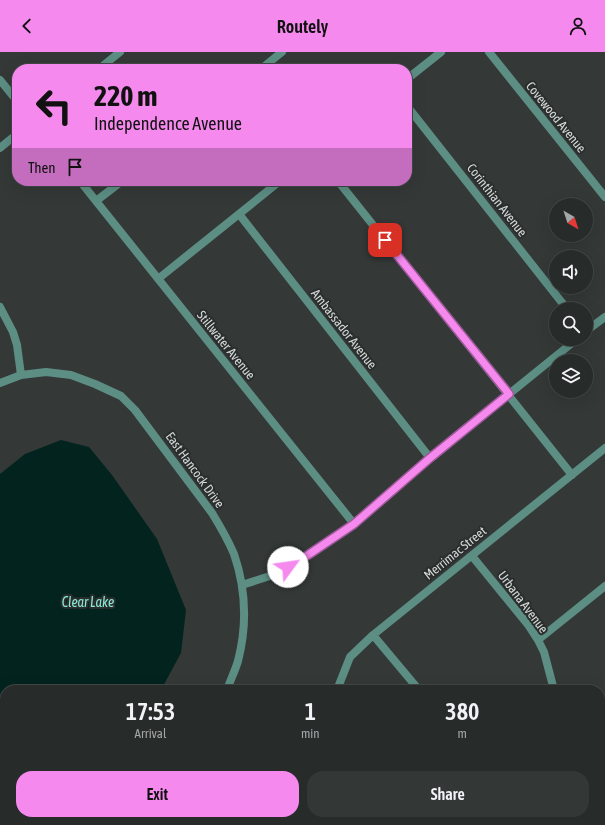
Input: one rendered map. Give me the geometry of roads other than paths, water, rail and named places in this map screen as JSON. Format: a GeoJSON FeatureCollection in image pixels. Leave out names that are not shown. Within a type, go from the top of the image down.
{"type":"FeatureCollection","features":[{"type":"Feature","properties":{"kind":"street"},"geometry":{"type":"LineString","coordinates":[[105,64],[120,52]]}},
{"type":"Feature","properties":{"kind":"street"},"geometry":{"type":"LineString","coordinates":[[267,64],[282,52]]}},
{"type":"Feature","properties":{"kind":"street"},"geometry":{"type":"LineString","coordinates":[[412,75],[441,52]]}},
{"type":"Feature","properties":{"kind":"street","name":"Covewood Avenue"},"geometry":{"type":"LineString","coordinates":[[489,52],[605,197]]}},
{"type":"Feature","properties":{"kind":"street"},"geometry":{"type":"LineString","coordinates":[[0,80],[12,96]]}},
{"type":"Feature","properties":{"kind":"street","name":"Corinthian Avenue"},"geometry":{"type":"LineString","coordinates":[[412,112],[561,302]]}},
{"type":"Feature","properties":{"kind":"street"},"geometry":{"type":"LineString","coordinates":[[0,148],[12,138]]}},
{"type":"Feature","properties":{"kind":"street","name":"Stillwater Avenue"},"geometry":{"type":"LineString","coordinates":[[84,186],[354,524]]}},
{"type":"Feature","properties":{"kind":"street"},"geometry":{"type":"LineString","coordinates":[[96,202],[116,186]]}},
{"type":"Feature","properties":{"kind":"street"},"geometry":{"type":"LineString","coordinates":[[158,279],[274,186]]}},
{"type":"Feature","properties":{"kind":"street"},"geometry":{"type":"LineString","coordinates":[[342,186],[572,474]]}},
{"type":"Feature","properties":{"kind":"street","name":"Ambassador Avenue"},"geometry":{"type":"LineString","coordinates":[[239,214],[430,458]]}},
{"type":"Feature","properties":{"kind":"street"},"geometry":{"type":"LineString","coordinates":[[0,307],[13,332],[17,345],[21,375]]}},
{"type":"Feature","properties":{"kind":"street"},"geometry":{"type":"LineString","coordinates":[[593,326],[605,317]]}},
{"type":"Feature","properties":{"kind":"street"},"geometry":{"type":"LineString","coordinates":[[242,585],[278,573],[354,524],[430,458],[568,346]]}},
{"type":"Feature","properties":{"kind":"street","name":"East Hancock Drive"},"geometry":{"type":"LineString","coordinates":[[0,383],[21,375],[46,372],[71,375],[121,396],[135,410],[212,513],[224,532],[234,554],[242,585],[244,627],[238,661],[229,685]]}},
{"type":"Feature","properties":{"kind":"street","name":"Merrimac Street"},"geometry":{"type":"LineString","coordinates":[[339,685],[350,657],[373,634],[605,448]]}},
{"type":"Feature","properties":{"kind":"street","name":"Urbana Avenue"},"geometry":{"type":"LineString","coordinates":[[472,556],[529,626],[538,640],[544,652],[553,685]]}},
{"type":"Feature","properties":{"kind":"street"},"geometry":{"type":"LineString","coordinates":[[538,640],[605,586]]}},
{"type":"Feature","properties":{"kind":"street"},"geometry":{"type":"LineString","coordinates":[[373,634],[415,685]]}},
{"type":"Feature","properties":{"kind":"water","name":"Clear Lake"},"geometry":{"type":"Polygon","coordinates":[[[61,440],[89,447],[112,475],[157,539],[186,610],[181,653],[164,685],[0,685],[0,474],[25,454],[61,440]]]}}]}
